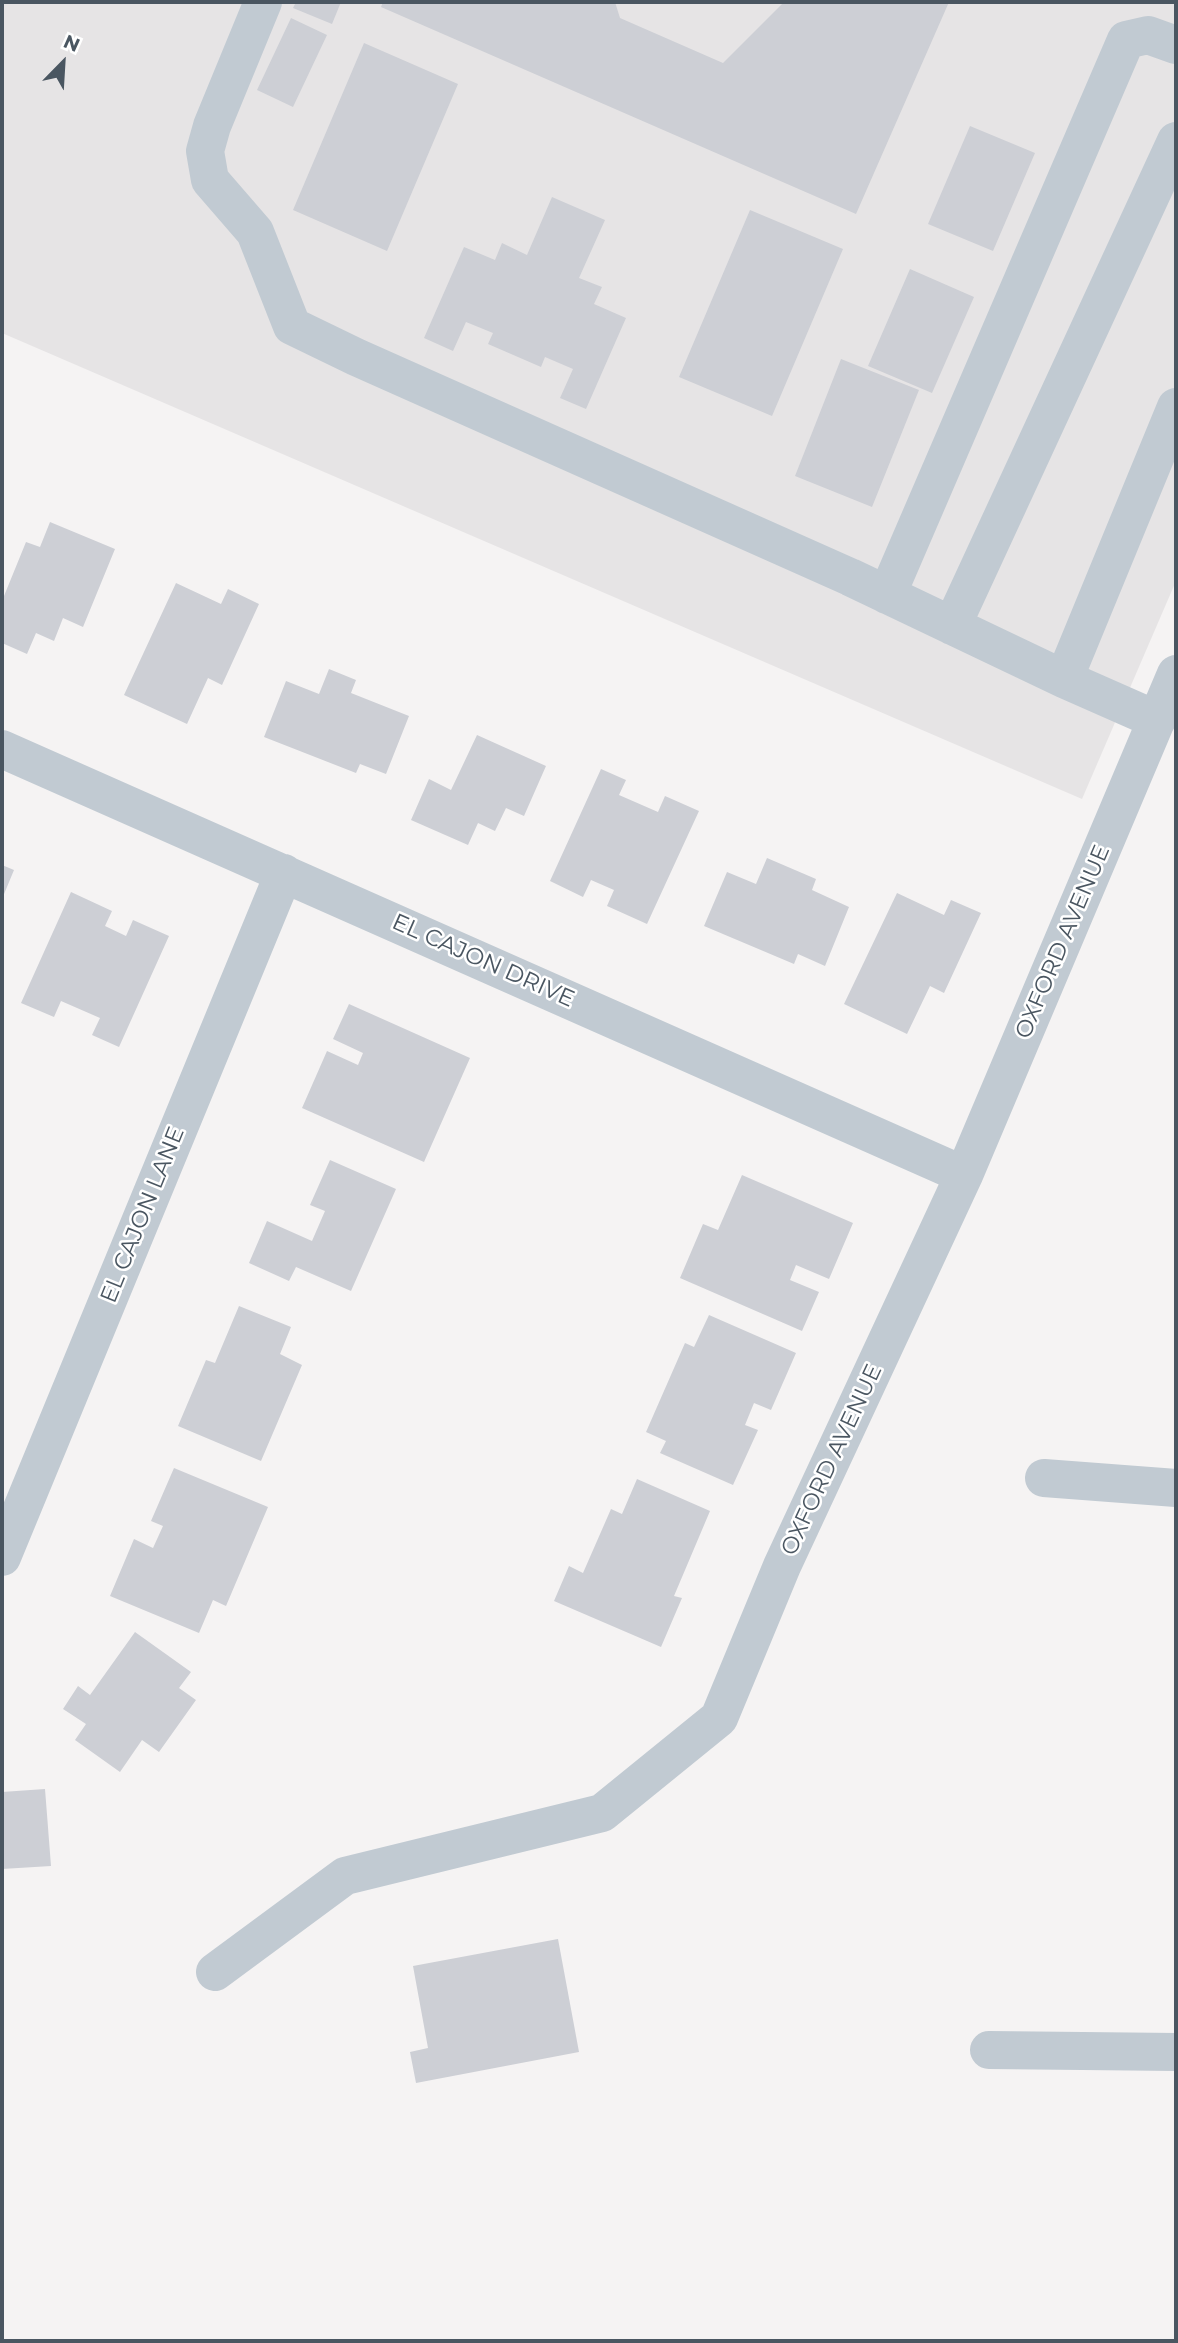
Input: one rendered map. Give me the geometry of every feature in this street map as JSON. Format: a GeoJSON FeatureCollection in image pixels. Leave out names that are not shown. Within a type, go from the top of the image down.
{"type":"FeatureCollection","features":[{"type":"Feature","properties":{"kind":"street"},"geometry":{"type":"LineString","coordinates":[[263,2],[212,126],[205,151],[210,180],[255,232],[292,326],[368,363],[887,595],[1157,720]]}},
{"type":"Feature","properties":{"kind":"street"},"geometry":{"type":"LineString","coordinates":[[887,595],[1126,40],[1148,35],[1176,45]]}},
{"type":"Feature","properties":{"kind":"street"},"geometry":{"type":"LineString","coordinates":[[952,626],[1176,141]]}},
{"type":"Feature","properties":{"kind":"street"},"geometry":{"type":"LineString","coordinates":[[1064,679],[1176,407]]}},
{"type":"Feature","properties":{"kind":"street","name":"OXFORD AVENUE"},"geometry":{"type":"LineString","coordinates":[[215,1972],[345,1876],[602,1813],[719,1718],[782,1566],[964,1175],[1176,674]]}},
{"type":"Feature","properties":{"kind":"street","name":"EL CAJON DRIVE"},"geometry":{"type":"LineString","coordinates":[[2,749],[964,1175]]}},
{"type":"Feature","properties":{"kind":"street","name":"EL CAJON LANE"},"geometry":{"type":"LineString","coordinates":[[2,1557],[284,873]]}},
{"type":"Feature","properties":{"kind":"street"},"geometry":{"type":"LineString","coordinates":[[1044,1478],[1176,1488]]}},
{"type":"Feature","properties":{"kind":"street"},"geometry":{"type":"LineString","coordinates":[[989,2050],[1176,2052]]}},
{"type":"Feature","properties":{"kind":"shaded area"},"geometry":{"type":"Polygon","coordinates":[[[2,2],[1176,2],[1176,581],[1082,799],[2,333],[2,2]]]}},
{"type":"Feature","properties":{"kind":"building"},"geometry":{"type":"Polygon","coordinates":[[[296,2],[341,2],[332,24],[293,8],[296,2]]]}},
{"type":"Feature","properties":{"kind":"building"},"geometry":{"type":"Polygon","coordinates":[[[383,2],[615,2],[620,18],[723,63],[784,2],[949,2],[856,214],[381,7],[383,2]]]}},
{"type":"Feature","properties":{"kind":"building"},"geometry":{"type":"Polygon","coordinates":[[[291,18],[327,35],[293,107],[257,90],[291,18]]]}},
{"type":"Feature","properties":{"kind":"building"},"geometry":{"type":"Polygon","coordinates":[[[364,43],[458,84],[387,251],[293,210],[364,43]]]}},
{"type":"Feature","properties":{"kind":"building"},"geometry":{"type":"Polygon","coordinates":[[[970,126],[1035,153],[993,251],[928,224],[970,126]]]}},
{"type":"Feature","properties":{"kind":"building"},"geometry":{"type":"Polygon","coordinates":[[[552,197],[605,220],[579,278],[602,287],[594,304],[626,318],[586,409],[560,398],[573,369],[545,357],[541,367],[488,344],[493,333],[466,322],[453,351],[424,338],[464,247],[495,260],[502,243],[527,255],[552,197]]]}},
{"type":"Feature","properties":{"kind":"building"},"geometry":{"type":"Polygon","coordinates":[[[750,210],[843,249],[772,416],[679,377],[750,210]]]}},
{"type":"Feature","properties":{"kind":"building"},"geometry":{"type":"Polygon","coordinates":[[[910,269],[974,297],[932,393],[868,366],[910,269]]]}},
{"type":"Feature","properties":{"kind":"building"},"geometry":{"type":"Polygon","coordinates":[[[841,359],[919,390],[872,507],[795,476],[841,359]]]}},
{"type":"Feature","properties":{"kind":"building"},"geometry":{"type":"Polygon","coordinates":[[[50,522],[115,549],[83,627],[63,618],[54,641],[36,633],[27,654],[2,643],[2,595],[4,596],[26,542],[40,547],[50,522]]]}},
{"type":"Feature","properties":{"kind":"building"},"geometry":{"type":"Polygon","coordinates":[[[176,583],[221,604],[228,589],[259,604],[222,685],[208,678],[187,724],[124,695],[176,583]]]}},
{"type":"Feature","properties":{"kind":"building"},"geometry":{"type":"Polygon","coordinates":[[[329,669],[356,680],[351,693],[409,716],[386,774],[360,764],[356,773],[264,737],[286,681],[319,694],[329,669]]]}},
{"type":"Feature","properties":{"kind":"building"},"geometry":{"type":"Polygon","coordinates":[[[477,735],[546,766],[524,816],[506,808],[495,831],[478,823],[468,845],[411,820],[429,779],[451,790],[477,735]]]}},
{"type":"Feature","properties":{"kind":"building"},"geometry":{"type":"Polygon","coordinates":[[[601,769],[626,780],[619,795],[658,812],[665,796],[699,811],[647,924],[607,906],[614,890],[591,880],[583,897],[550,881],[601,769]]]}},
{"type":"Feature","properties":{"kind":"building"},"geometry":{"type":"Polygon","coordinates":[[[767,858],[816,879],[812,890],[849,907],[825,966],[798,954],[794,964],[704,926],[727,872],[756,884],[767,858]]]}},
{"type":"Feature","properties":{"kind":"building"},"geometry":{"type":"Polygon","coordinates":[[[2,865],[14,870],[2,899],[2,865]]]}},
{"type":"Feature","properties":{"kind":"building"},"geometry":{"type":"Polygon","coordinates":[[[71,892],[112,911],[105,926],[126,936],[133,920],[169,936],[119,1047],[92,1035],[100,1018],[61,1001],[54,1017],[21,1003],[71,892]]]}},
{"type":"Feature","properties":{"kind":"building"},"geometry":{"type":"Polygon","coordinates":[[[897,893],[944,915],[951,900],[981,913],[944,993],[930,986],[907,1034],[844,1004],[897,893]]]}},
{"type":"Feature","properties":{"kind":"building"},"geometry":{"type":"Polygon","coordinates":[[[349,1004],[470,1058],[424,1162],[302,1108],[327,1051],[358,1065],[363,1053],[333,1039],[349,1004]]]}},
{"type":"Feature","properties":{"kind":"building"},"geometry":{"type":"Polygon","coordinates":[[[330,1160],[396,1189],[351,1291],[296,1267],[289,1281],[249,1263],[267,1221],[312,1241],[325,1211],[310,1205],[330,1160]]]}},
{"type":"Feature","properties":{"kind":"building"},"geometry":{"type":"Polygon","coordinates":[[[742,1175],[853,1223],[829,1279],[796,1265],[790,1280],[819,1292],[802,1331],[680,1278],[703,1224],[718,1230],[742,1175]]]}},
{"type":"Feature","properties":{"kind":"building"},"geometry":{"type":"Polygon","coordinates":[[[239,1306],[291,1327],[280,1354],[302,1365],[261,1461],[178,1426],[206,1360],[215,1363],[239,1306]]]}},
{"type":"Feature","properties":{"kind":"building"},"geometry":{"type":"Polygon","coordinates":[[[709,1315],[796,1353],[771,1410],[754,1403],[745,1425],[758,1430],[733,1485],[660,1453],[666,1441],[646,1432],[685,1343],[694,1347],[709,1315]]]}},
{"type":"Feature","properties":{"kind":"building"},"geometry":{"type":"Polygon","coordinates":[[[174,1468],[268,1507],[226,1606],[213,1600],[199,1633],[110,1596],[134,1539],[153,1548],[163,1526],[151,1521],[174,1468]]]}},
{"type":"Feature","properties":{"kind":"building"},"geometry":{"type":"Polygon","coordinates":[[[637,1479],[710,1511],[674,1596],[682,1598],[661,1647],[554,1601],[569,1566],[583,1573],[611,1509],[622,1514],[637,1479]]]}},
{"type":"Feature","properties":{"kind":"building"},"geometry":{"type":"Polygon","coordinates":[[[135,1632],[191,1672],[179,1688],[196,1700],[159,1752],[142,1740],[120,1772],[75,1740],[86,1724],[63,1709],[78,1686],[90,1695],[135,1632]]]}},
{"type":"Feature","properties":{"kind":"building"},"geometry":{"type":"Polygon","coordinates":[[[45,1789],[51,1866],[2,1869],[2,1792],[45,1789]]]}},
{"type":"Feature","properties":{"kind":"building"},"geometry":{"type":"Polygon","coordinates":[[[558,1939],[579,2052],[416,2083],[410,2052],[428,2048],[413,1966],[558,1939]]]}}]}
